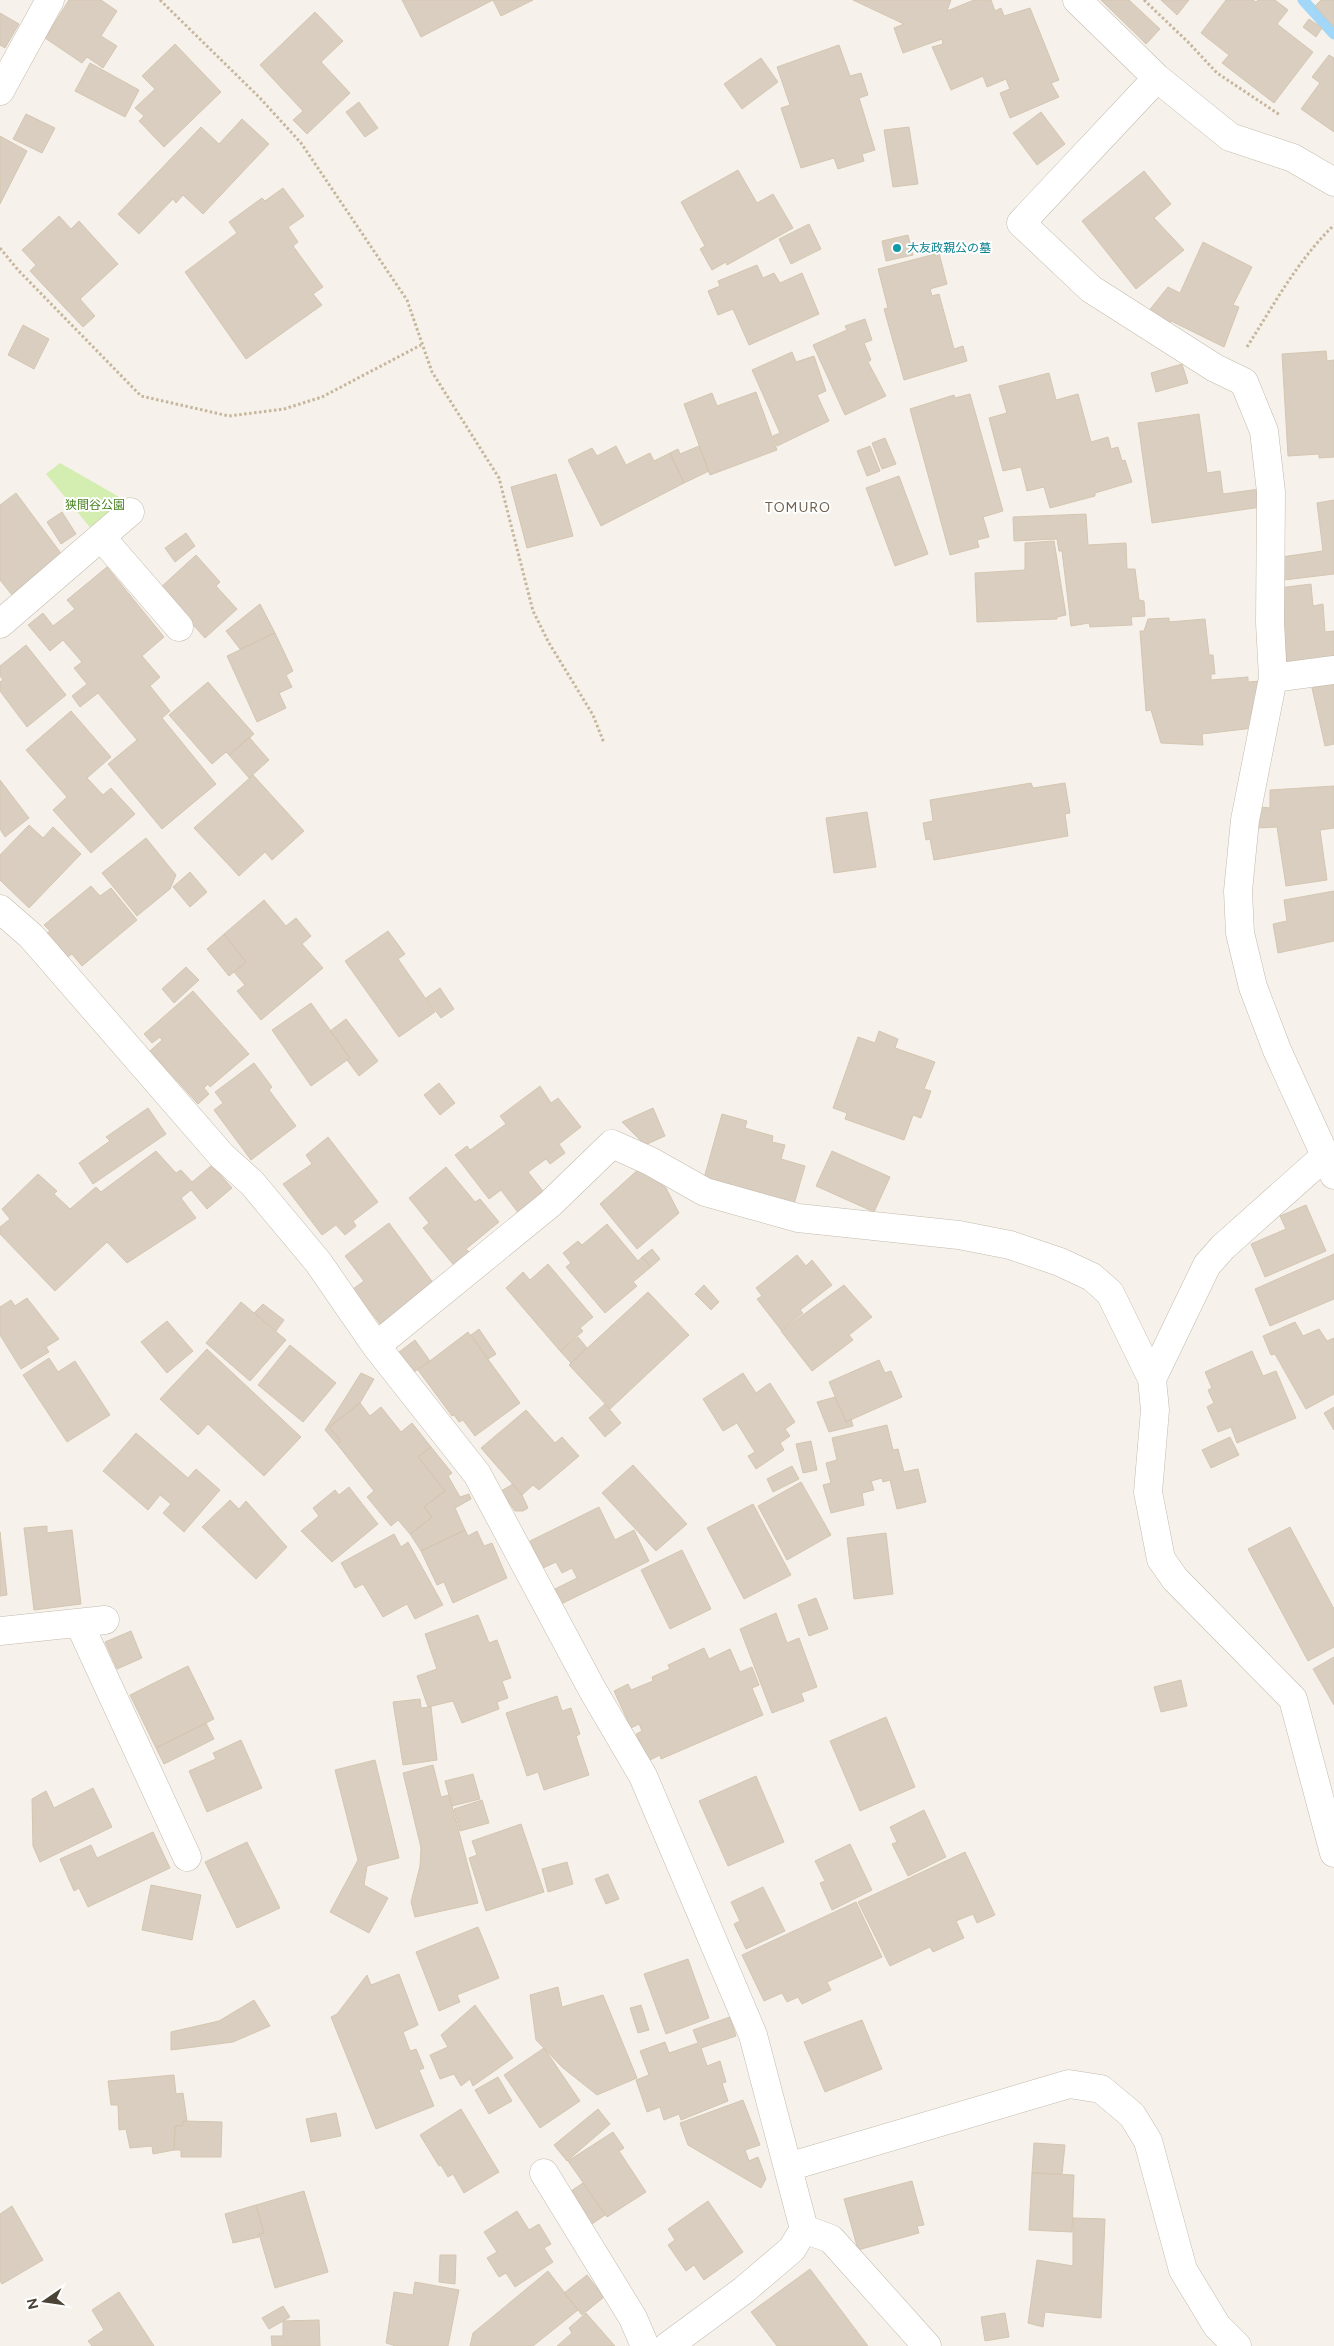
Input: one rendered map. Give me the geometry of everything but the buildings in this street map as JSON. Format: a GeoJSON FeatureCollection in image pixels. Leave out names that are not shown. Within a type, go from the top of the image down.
{"type":"FeatureCollection","features":[{"type":"Feature","properties":{"kind":"street"},"geometry":{"type":"LineString","coordinates":[[0,91],[50,0]]}},
{"type":"Feature","properties":{"kind":"street"},"geometry":{"type":"LineString","coordinates":[[1077,0],[1157,78],[1230,137],[1293,158],[1334,182]]}},
{"type":"Feature","properties":{"kind":"street"},"geometry":{"type":"LineString","coordinates":[[1152,1379],[1207,1265],[1223,1247],[1330,1166],[1277,1050],[1253,987],[1240,933],[1238,891],[1245,820],[1273,678],[1270,623],[1270,492],[1264,430],[1244,382],[1216,368],[1091,289],[1021,223],[1157,78]]}},
{"type":"Feature","properties":{"kind":"street"},"geometry":{"type":"LineString","coordinates":[[0,624],[130,512]]}},
{"type":"Feature","properties":{"kind":"street"},"geometry":{"type":"LineString","coordinates":[[101,537],[179,627]]}},
{"type":"Feature","properties":{"kind":"street"},"geometry":{"type":"LineString","coordinates":[[1273,678],[1334,670]]}},
{"type":"Feature","properties":{"kind":"street"},"geometry":{"type":"LineString","coordinates":[[0,909],[31,936],[222,1156],[252,1183],[318,1262],[376,1346],[477,1474],[592,1689],[643,1776],[753,2035],[804,2229],[792,2249],[744,2290],[668,2346]]}},
{"type":"Feature","properties":{"kind":"street"},"geometry":{"type":"LineString","coordinates":[[376,1346],[550,1204],[612,1144],[650,1161],[705,1192],[798,1218],[959,1235],[1010,1244],[1092,1277],[1110,1293],[1152,1379],[1155,1410],[1148,1492],[1161,1559],[1175,1579],[1293,1699],[1334,1853]]}},
{"type":"Feature","properties":{"kind":"street"},"geometry":{"type":"LineString","coordinates":[[0,1631],[92,1622],[188,1857]]}},
{"type":"Feature","properties":{"kind":"street"},"geometry":{"type":"LineString","coordinates":[[788,2167],[1069,2084],[1101,2089],[1132,2114],[1148,2141],[1183,2270],[1217,2326],[1237,2346]]}},
{"type":"Feature","properties":{"kind":"street"},"geometry":{"type":"LineString","coordinates":[[544,2172],[633,2318],[645,2346]]}},
{"type":"Feature","properties":{"kind":"street"},"geometry":{"type":"LineString","coordinates":[[804,2229],[831,2239],[927,2346]]}},
{"type":"Feature","properties":{"kind":"path"},"geometry":{"type":"LineString","coordinates":[[160,0],[259,97],[301,143],[407,300],[432,372],[498,478],[503,490],[533,611],[549,643],[593,715],[604,743]]}},
{"type":"Feature","properties":{"kind":"path"},"geometry":{"type":"LineString","coordinates":[[1144,0],[1217,73],[1281,116]]}},
{"type":"Feature","properties":{"kind":"path"},"geometry":{"type":"LineString","coordinates":[[1244,382],[1246,350],[1312,246],[1334,225]]}},
{"type":"Feature","properties":{"kind":"path"},"geometry":{"type":"LineString","coordinates":[[0,248],[18,270],[141,396],[166,403],[229,416],[284,409],[322,397],[421,344]]}},
{"type":"Feature","properties":{"kind":"green space","name":"狭間谷公園"},"geometry":{"type":"Polygon","coordinates":[[[60,463],[128,502],[93,531],[46,474],[60,463]]]}},
{"type":"Feature","properties":{"kind":"waterway"},"geometry":{"type":"LineString","coordinates":[[1303,0],[1334,34]]}},
{"type":"Feature","properties":{"kind":"place","name":"大友政親公の墓"},"geometry":{"type":"Point","coordinates":[897,248]}},
{"type":"Feature","properties":{"kind":"district","name":"TOMURO"},"geometry":{"type":"Point","coordinates":[798,507]}}]}
